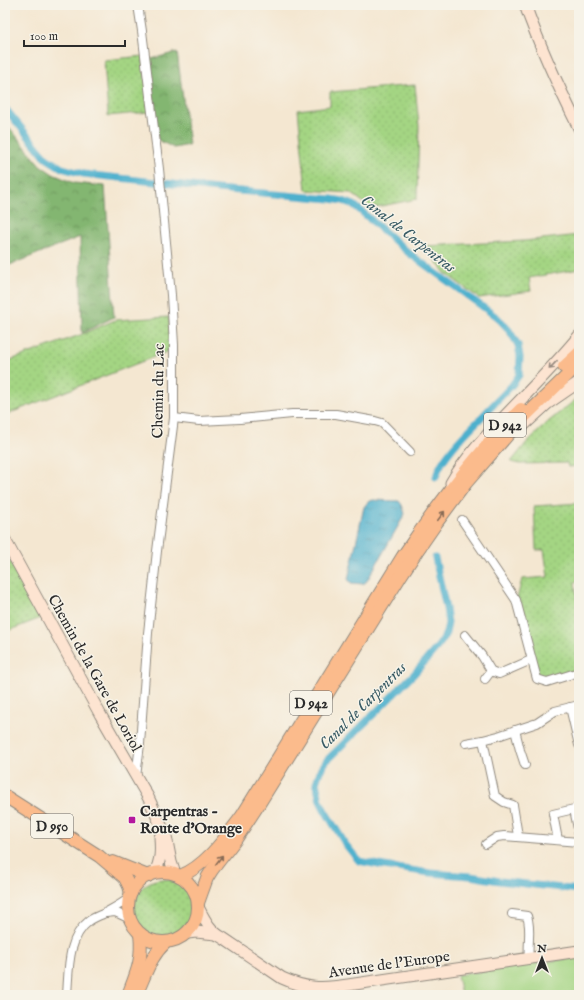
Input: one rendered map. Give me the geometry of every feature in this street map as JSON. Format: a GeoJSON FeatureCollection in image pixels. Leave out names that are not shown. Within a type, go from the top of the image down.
{"type":"FeatureCollection","features":[{"type":"Feature","properties":{"kind":"main road"},"geometry":{"type":"LineString","coordinates":[[525,5],[542,49],[579,128]]}},
{"type":"Feature","properties":{"kind":"main road"},"geometry":{"type":"LineString","coordinates":[[439,504],[459,469],[484,438],[579,336]]}},
{"type":"Feature","properties":{"kind":"main road","name":"D 942"},"geometry":{"type":"LineString","coordinates":[[178,875],[191,871],[209,856],[242,816],[403,556],[439,504],[506,424],[579,353]]}},
{"type":"Feature","properties":{"kind":"main road"},"geometry":{"type":"LineString","coordinates":[[130,919],[140,934],[152,941],[165,943],[177,940],[188,933],[197,918],[207,878],[236,839],[257,807],[419,548],[466,483],[488,457],[518,424],[579,364]]}},
{"type":"Feature","properties":{"kind":"main road"},"geometry":{"type":"LineString","coordinates":[[488,457],[547,404],[579,382]]}},
{"type":"Feature","properties":{"kind":"main road","name":"Chemin de la Gare de Loriol"},"geometry":{"type":"LineString","coordinates":[[5,540],[100,714],[148,797],[164,829],[171,862],[178,875]]}},
{"type":"Feature","properties":{"kind":"main road","name":"D 950"},"geometry":{"type":"LineString","coordinates":[[5,796],[99,856],[125,878],[129,886],[130,895],[128,905],[130,919]]}},
{"type":"Feature","properties":{"kind":"main road","name":"Chemin de la Gare de Loriol"},"geometry":{"type":"LineString","coordinates":[[151,874],[160,861],[161,855],[159,821]]}},
{"type":"Feature","properties":{"kind":"main road","name":"D 950"},"geometry":{"type":"LineString","coordinates":[[99,856],[151,874],[169,872],[178,875]]}},
{"type":"Feature","properties":{"kind":"main road"},"geometry":{"type":"LineString","coordinates":[[130,895],[135,886],[141,880],[151,874]]}},
{"type":"Feature","properties":{"kind":"main road"},"geometry":{"type":"LineString","coordinates":[[178,875],[194,890],[200,902]]}},
{"type":"Feature","properties":{"kind":"main road","name":"Avenue de l'Europe"},"geometry":{"type":"LineString","coordinates":[[200,902],[206,922],[216,934],[282,978],[306,990],[579,952]]}},
{"type":"Feature","properties":{"kind":"main road","name":"Avenue de l'Europe"},"geometry":{"type":"LineString","coordinates":[[188,933],[196,932],[216,934]]}},
{"type":"Feature","properties":{"kind":"main road"},"geometry":{"type":"LineString","coordinates":[[128,995],[136,976],[141,957],[140,934]]}},
{"type":"Feature","properties":{"kind":"main road"},"geometry":{"type":"LineString","coordinates":[[136,995],[148,965],[156,952],[165,943]]}},
{"type":"Feature","properties":{"kind":"street","name":"Chemin du Lac"},"geometry":{"type":"LineString","coordinates":[[136,777],[140,744],[148,633],[174,418],[171,295],[150,91],[138,5]]}},
{"type":"Feature","properties":{"kind":"street"},"geometry":{"type":"LineString","coordinates":[[174,418],[199,421],[292,414],[336,414],[375,421],[382,424],[410,452]]}},
{"type":"Feature","properties":{"kind":"street"},"geometry":{"type":"LineString","coordinates":[[462,520],[516,600],[537,679],[547,682],[579,672]]}},
{"type":"Feature","properties":{"kind":"street"},"geometry":{"type":"LineString","coordinates":[[465,635],[482,656],[491,671],[499,674],[532,660]]}},
{"type":"Feature","properties":{"kind":"street"},"geometry":{"type":"LineString","coordinates":[[485,679],[491,671]]}},
{"type":"Feature","properties":{"kind":"street"},"geometry":{"type":"LineString","coordinates":[[466,743],[483,740],[537,723],[555,711],[579,705]]}},
{"type":"Feature","properties":{"kind":"street"},"geometry":{"type":"LineString","coordinates":[[570,707],[579,745]]}},
{"type":"Feature","properties":{"kind":"street"},"geometry":{"type":"LineString","coordinates":[[515,730],[525,766]]}},
{"type":"Feature","properties":{"kind":"street"},"geometry":{"type":"LineString","coordinates":[[483,740],[494,796],[513,805],[518,836]]}},
{"type":"Feature","properties":{"kind":"street"},"geometry":{"type":"LineString","coordinates":[[558,840],[553,814],[576,809],[579,834]]}},
{"type":"Feature","properties":{"kind":"street"},"geometry":{"type":"LineString","coordinates":[[486,844],[497,837],[504,836],[579,842]]}},
{"type":"Feature","properties":{"kind":"street"},"geometry":{"type":"LineString","coordinates":[[66,995],[70,957],[76,936],[89,921],[123,903],[130,895]]}},
{"type":"Feature","properties":{"kind":"street"},"geometry":{"type":"LineString","coordinates":[[105,913],[115,912],[130,919]]}},
{"type":"Feature","properties":{"kind":"street"},"geometry":{"type":"LineString","coordinates":[[512,914],[527,916],[530,923],[529,959]]}},
{"type":"Feature","properties":{"kind":"green space"},"geometry":{"type":"Polygon","coordinates":[[[177,52],[189,145],[174,148],[158,140],[148,60],[177,52]]]}},
{"type":"Feature","properties":{"kind":"green space"},"geometry":{"type":"Polygon","coordinates":[[[143,56],[149,112],[108,116],[104,60],[143,56]]]}},
{"type":"Feature","properties":{"kind":"green space"},"geometry":{"type":"Polygon","coordinates":[[[415,85],[419,126],[417,199],[371,208],[351,193],[306,190],[298,110],[330,106],[330,92],[415,85]]]}},
{"type":"Feature","properties":{"kind":"green space"},"geometry":{"type":"Polygon","coordinates":[[[5,122],[40,165],[53,174],[74,183],[105,186],[114,317],[82,333],[80,237],[7,266],[5,239],[5,122]]]}},
{"type":"Feature","properties":{"kind":"green space"},"geometry":{"type":"Polygon","coordinates":[[[579,235],[579,269],[529,278],[531,291],[479,298],[445,273],[424,246],[524,241],[579,235]]]}},
{"type":"Feature","properties":{"kind":"green space"},"geometry":{"type":"Polygon","coordinates":[[[169,317],[169,351],[5,415],[5,362],[80,335],[115,320],[169,317]]]}},
{"type":"Feature","properties":{"kind":"green space"},"geometry":{"type":"Polygon","coordinates":[[[579,397],[579,466],[568,467],[567,463],[519,464],[511,462],[527,442],[549,421],[579,397]]]}},
{"type":"Feature","properties":{"kind":"green space"},"geometry":{"type":"Polygon","coordinates":[[[579,503],[579,579],[575,583],[579,613],[579,670],[546,680],[539,678],[517,599],[522,579],[548,577],[544,550],[536,550],[534,506],[579,503]]]}},
{"type":"Feature","properties":{"kind":"green space"},"geometry":{"type":"Polygon","coordinates":[[[5,552],[41,618],[5,632],[5,552]]]}},
{"type":"Feature","properties":{"kind":"green space"},"geometry":{"type":"Polygon","coordinates":[[[157,879],[169,879],[184,887],[192,902],[192,914],[184,929],[169,937],[157,937],[142,929],[134,914],[134,902],[142,887],[157,879]]]}},
{"type":"Feature","properties":{"kind":"green space"},"geometry":{"type":"Polygon","coordinates":[[[579,957],[579,995],[461,995],[457,975],[579,957]]]}},
{"type":"Feature","properties":{"kind":"water"},"geometry":{"type":"Polygon","coordinates":[[[373,500],[399,501],[405,514],[367,581],[363,584],[351,583],[348,579],[364,507],[368,502],[373,500]]]}},
{"type":"Feature","properties":{"kind":"waterway","name":"Canal de Carpentras"},"geometry":{"type":"LineString","coordinates":[[5,108],[46,158],[62,168],[84,174],[217,189],[331,199],[354,205],[410,254],[498,318],[509,330],[518,345],[520,357],[519,375],[512,385],[454,446],[438,470],[436,477]]}},
{"type":"Feature","properties":{"kind":"waterway","name":"Canal de Carpentras"},"geometry":{"type":"LineString","coordinates":[[435,558],[446,608],[448,623],[446,633],[439,645],[414,674],[327,760],[320,771],[316,783],[320,801],[346,845],[359,861],[430,873],[470,876],[579,890]]}},
{"type":"Feature","properties":{"kind":"place","name":"Carpentras - Route d'Orange"},"geometry":{"type":"Point","coordinates":[132,820]}}]}
